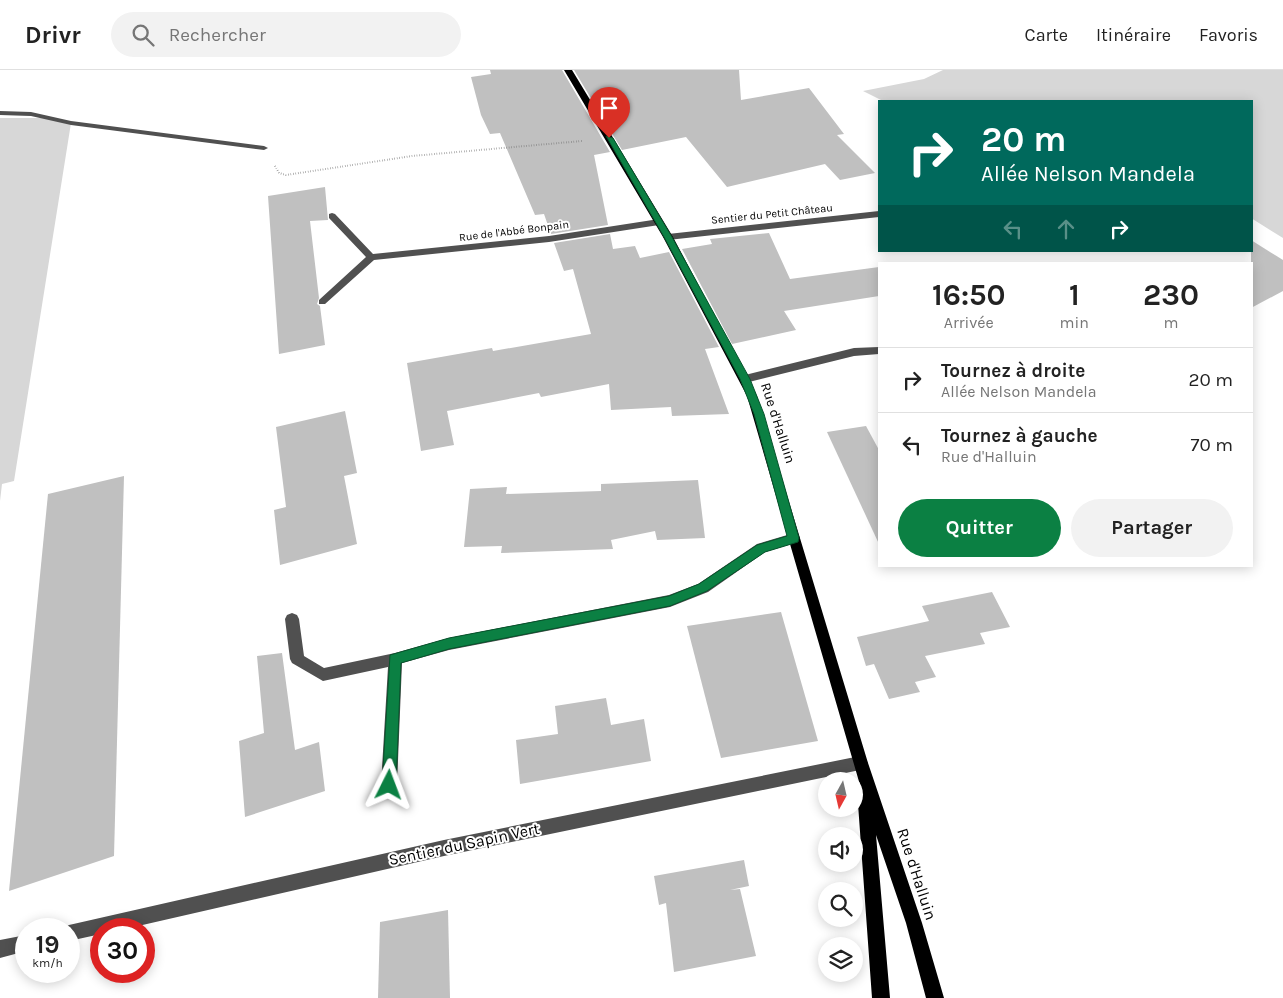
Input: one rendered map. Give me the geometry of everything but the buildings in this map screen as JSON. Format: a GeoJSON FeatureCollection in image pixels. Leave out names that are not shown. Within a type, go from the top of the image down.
{"type":"FeatureCollection","features":[{"type":"Feature","properties":{"kind":"main road","name":"Rue d'Halluin"},"geometry":{"type":"LineString","coordinates":[[568,70],[668,237],[745,379],[759,414],[860,763],[914,923],[934,998]]}},
{"type":"Feature","properties":{"kind":"main road","name":"Rue d'Halluin"},"geometry":{"type":"LineString","coordinates":[[860,763],[871,850],[873,923],[881,998]]}},
{"type":"Feature","properties":{"kind":"street"},"geometry":{"type":"LineString","coordinates":[[0,113],[31,114],[71,123],[264,148]]}},
{"type":"Feature","properties":{"kind":"street","name":"Sentier du Petit Château"},"geometry":{"type":"LineString","coordinates":[[668,237],[878,214]]}},
{"type":"Feature","properties":{"kind":"street"},"geometry":{"type":"LineString","coordinates":[[322,302],[371,257],[332,216]]}},
{"type":"Feature","properties":{"kind":"street","name":"Rue de l'Abbé Bonpain"},"geometry":{"type":"LineString","coordinates":[[371,257],[549,239],[659,222]]}},
{"type":"Feature","properties":{"kind":"street"},"geometry":{"type":"LineString","coordinates":[[745,379],[854,352],[878,350]]}},
{"type":"Feature","properties":{"kind":"street"},"geometry":{"type":"LineString","coordinates":[[292,619],[296,659],[322,676],[449,644],[670,601],[703,588],[761,548],[794,538]]}},
{"type":"Feature","properties":{"kind":"street"},"geometry":{"type":"LineString","coordinates":[[389,785],[395,659]]}},
{"type":"Feature","properties":{"kind":"street","name":"Sentier du Sapin Vert"},"geometry":{"type":"LineString","coordinates":[[80,931],[434,850],[860,763]]}},
{"type":"Feature","properties":{"kind":"street"},"geometry":{"type":"LineString","coordinates":[[0,949],[15,946]]}},
{"type":"Feature","properties":{"kind":"path"},"geometry":{"type":"LineString","coordinates":[[264,148],[279,173],[286,175],[412,156],[609,138]]}},
{"type":"Feature","properties":{"kind":"shaded area"},"geometry":{"type":"Polygon","coordinates":[[[943,70],[1283,70],[1283,238],[1253,219],[1253,100],[881,100],[863,91],[924,79],[943,70]]]}},
{"type":"Feature","properties":{"kind":"shaded area"},"geometry":{"type":"Polygon","coordinates":[[[0,118],[43,118],[71,123],[14,481],[2,484],[0,501],[0,118]]]}},
{"type":"Feature","properties":{"kind":"route"},"geometry":{"type":"LineString","coordinates":[[389,785],[395,659],[449,644],[670,601],[703,588],[735,564],[761,548],[794,538],[759,414],[745,379],[668,237],[609,138]]}}]}
